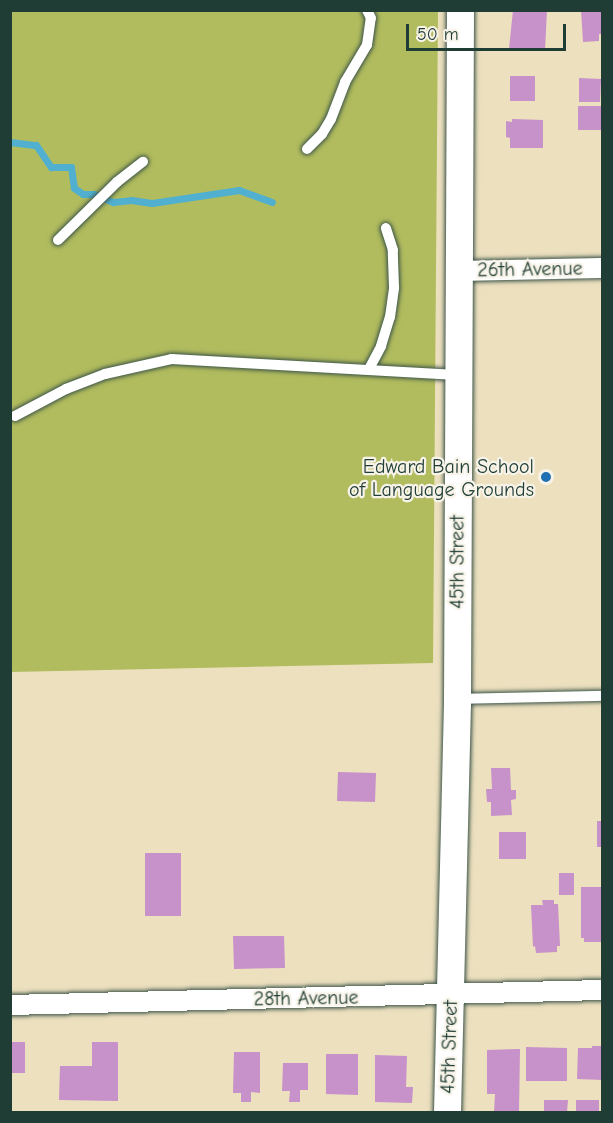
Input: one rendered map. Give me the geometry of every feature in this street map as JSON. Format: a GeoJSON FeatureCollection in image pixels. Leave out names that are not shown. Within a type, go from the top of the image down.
{"type":"FeatureCollection","features":[{"type":"Feature","properties":{"kind":"street","name":"45th Street"},"geometry":{"type":"LineString","coordinates":[[447,1113],[457,699],[457,271],[460,10]]}},
{"type":"Feature","properties":{"kind":"street","name":"26th Avenue"},"geometry":{"type":"LineString","coordinates":[[457,271],[603,268]]}},
{"type":"Feature","properties":{"kind":"street","name":"28th Avenue"},"geometry":{"type":"LineString","coordinates":[[10,1005],[603,990]]}},
{"type":"Feature","properties":{"kind":"lane"},"geometry":{"type":"LineString","coordinates":[[307,149],[322,134],[331,119],[345,82],[367,45],[371,18],[367,10]]}},
{"type":"Feature","properties":{"kind":"lane"},"geometry":{"type":"LineString","coordinates":[[58,240],[117,182],[143,162]]}},
{"type":"Feature","properties":{"kind":"lane"},"geometry":{"type":"LineString","coordinates":[[369,369],[381,346],[390,317],[394,287],[393,250],[386,228]]}},
{"type":"Feature","properties":{"kind":"lane"},"geometry":{"type":"LineString","coordinates":[[15,416],[66,389],[105,374],[172,359],[457,375]]}},
{"type":"Feature","properties":{"kind":"lane"},"geometry":{"type":"LineString","coordinates":[[457,699],[603,696]]}},
{"type":"Feature","properties":{"kind":"green space"},"geometry":{"type":"Polygon","coordinates":[[[10,11],[438,11],[433,663],[11,672],[10,11]]]}},
{"type":"Feature","properties":{"kind":"building"},"geometry":{"type":"Polygon","coordinates":[[[513,10],[547,10],[545,50],[509,49],[513,10]]]}},
{"type":"Feature","properties":{"kind":"building"},"geometry":{"type":"Polygon","coordinates":[[[581,10],[602,10],[602,34],[599,34],[599,41],[583,42],[581,10]]]}},
{"type":"Feature","properties":{"kind":"building"},"geometry":{"type":"Polygon","coordinates":[[[510,76],[535,76],[535,101],[510,101],[510,76]]]}},
{"type":"Feature","properties":{"kind":"building"},"geometry":{"type":"Polygon","coordinates":[[[579,78],[601,79],[600,102],[579,102],[579,78]]]}},
{"type":"Feature","properties":{"kind":"building"},"geometry":{"type":"Polygon","coordinates":[[[578,106],[601,106],[601,130],[578,130],[578,106]]]}},
{"type":"Feature","properties":{"kind":"building"},"geometry":{"type":"Polygon","coordinates":[[[512,119],[543,120],[543,148],[510,148],[510,138],[506,137],[506,121],[512,122],[512,119]]]}},
{"type":"Feature","properties":{"kind":"building"},"geometry":{"type":"Polygon","coordinates":[[[491,768],[510,768],[511,790],[516,790],[516,799],[511,800],[512,815],[491,816],[491,802],[487,802],[486,789],[492,789],[491,768]]]}},
{"type":"Feature","properties":{"kind":"building"},"geometry":{"type":"Polygon","coordinates":[[[338,772],[376,773],[375,802],[337,801],[338,772]]]}},
{"type":"Feature","properties":{"kind":"building"},"geometry":{"type":"Polygon","coordinates":[[[597,821],[602,821],[602,847],[597,847],[597,821]]]}},
{"type":"Feature","properties":{"kind":"building"},"geometry":{"type":"Polygon","coordinates":[[[499,832],[526,832],[526,859],[499,859],[499,832]]]}},
{"type":"Feature","properties":{"kind":"building"},"geometry":{"type":"Polygon","coordinates":[[[145,853],[181,853],[181,916],[145,916],[145,853]]]}},
{"type":"Feature","properties":{"kind":"building"},"geometry":{"type":"Polygon","coordinates":[[[559,873],[574,873],[574,895],[559,895],[559,873]]]}},
{"type":"Feature","properties":{"kind":"building"},"geometry":{"type":"Polygon","coordinates":[[[581,887],[602,887],[602,942],[584,942],[584,938],[581,938],[581,887]]]}},
{"type":"Feature","properties":{"kind":"building"},"geometry":{"type":"Polygon","coordinates":[[[542,900],[554,900],[554,904],[558,904],[560,946],[557,946],[557,952],[536,953],[535,946],[533,947],[531,905],[543,905],[542,900]]]}},
{"type":"Feature","properties":{"kind":"building"},"geometry":{"type":"Polygon","coordinates":[[[233,936],[284,936],[285,968],[234,969],[233,936]]]}},
{"type":"Feature","properties":{"kind":"building"},"geometry":{"type":"Polygon","coordinates":[[[10,1042],[25,1042],[25,1073],[10,1073],[10,1042]]]}},
{"type":"Feature","properties":{"kind":"building"},"geometry":{"type":"Polygon","coordinates":[[[92,1042],[118,1042],[118,1101],[59,1100],[60,1066],[92,1066],[92,1042]]]}},
{"type":"Feature","properties":{"kind":"building"},"geometry":{"type":"Polygon","coordinates":[[[592,1046],[602,1046],[602,1080],[577,1079],[578,1048],[592,1048],[592,1046]]]}},
{"type":"Feature","properties":{"kind":"building"},"geometry":{"type":"Polygon","coordinates":[[[526,1047],[567,1048],[567,1081],[526,1081],[526,1047]]]}},
{"type":"Feature","properties":{"kind":"building"},"geometry":{"type":"Polygon","coordinates":[[[520,1049],[519,1112],[494,1112],[495,1094],[487,1094],[487,1050],[520,1049]]]}},
{"type":"Feature","properties":{"kind":"building"},"geometry":{"type":"Polygon","coordinates":[[[234,1052],[260,1052],[260,1093],[251,1092],[251,1102],[241,1102],[241,1093],[233,1093],[234,1052]]]}},
{"type":"Feature","properties":{"kind":"building"},"geometry":{"type":"Polygon","coordinates":[[[326,1054],[358,1054],[358,1095],[326,1094],[326,1054]]]}},
{"type":"Feature","properties":{"kind":"building"},"geometry":{"type":"Polygon","coordinates":[[[375,1055],[407,1056],[406,1087],[413,1087],[412,1103],[375,1102],[375,1055]]]}},
{"type":"Feature","properties":{"kind":"building"},"geometry":{"type":"Polygon","coordinates":[[[283,1063],[308,1063],[308,1090],[300,1090],[300,1102],[289,1102],[290,1091],[282,1091],[283,1063]]]}},
{"type":"Feature","properties":{"kind":"building"},"geometry":{"type":"Polygon","coordinates":[[[544,1100],[568,1100],[567,1112],[544,1112],[544,1100]]]}},
{"type":"Feature","properties":{"kind":"building"},"geometry":{"type":"Polygon","coordinates":[[[576,1100],[599,1100],[599,1112],[576,1112],[576,1100]]]}},
{"type":"Feature","properties":{"kind":"waterway"},"geometry":{"type":"LineString","coordinates":[[10,142],[36,145],[51,167],[71,167],[74,188],[83,194],[94,194],[113,202],[131,200],[152,203],[239,190],[272,202]]}},
{"type":"Feature","properties":{"kind":"place","name":"Edward Bain School of Language Grounds"},"geometry":{"type":"Point","coordinates":[546,477]}}]}
